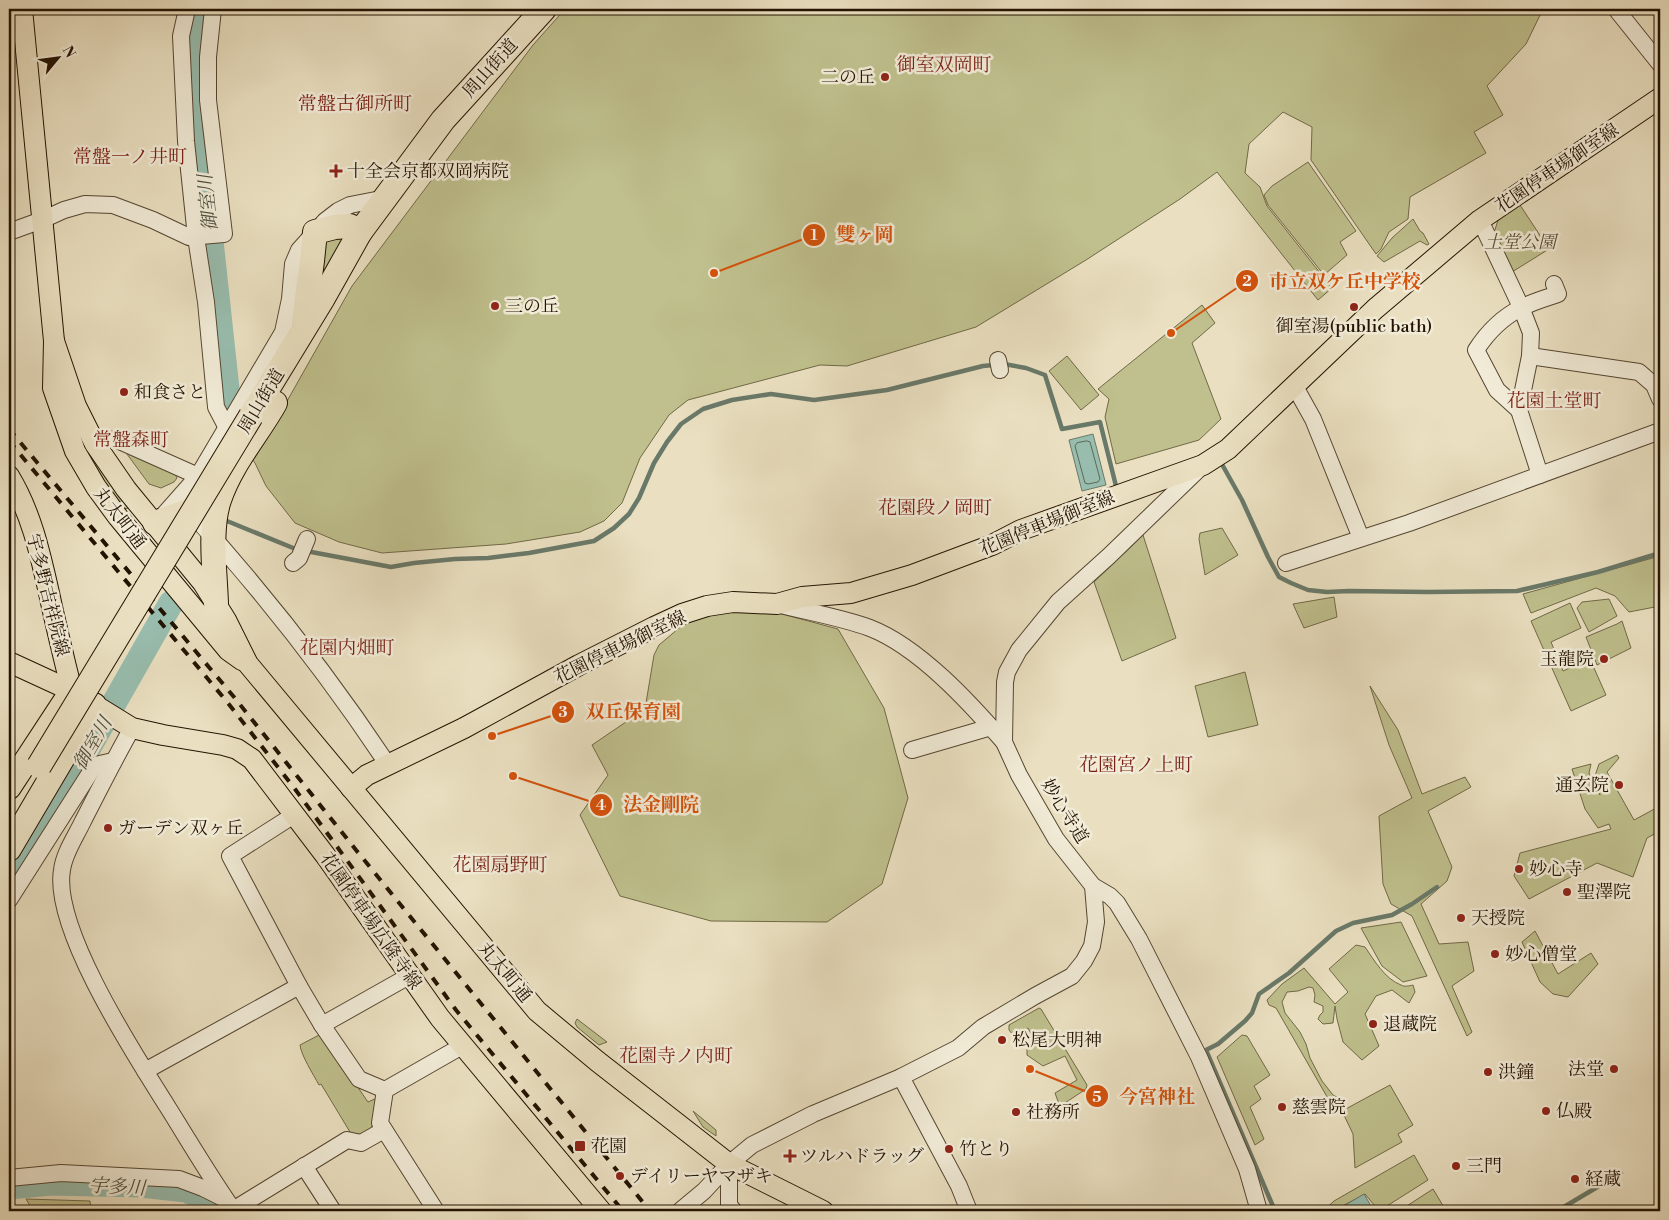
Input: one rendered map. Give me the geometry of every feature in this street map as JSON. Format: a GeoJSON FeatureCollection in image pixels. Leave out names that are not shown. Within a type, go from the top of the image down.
{"type":"FeatureCollection","features":[{"type":"Feature","properties":{"kind":"highway","name":"周山街道"},"geometry":{"type":"LineString","coordinates":[[9,816],[302,332],[360,232],[443,120],[544,9]]}},
{"type":"Feature","properties":{"kind":"highway"},"geometry":{"type":"LineString","coordinates":[[216,604],[214,536],[219,500],[237,462],[261,427],[346,283],[360,232],[350,226],[334,227],[315,232],[302,332]]}},
{"type":"Feature","properties":{"kind":"highway"},"geometry":{"type":"LineString","coordinates":[[155,523],[184,504],[202,506],[226,486]]}},
{"type":"Feature","properties":{"kind":"highway"},"geometry":{"type":"LineString","coordinates":[[9,787],[72,691]]}},
{"type":"Feature","properties":{"kind":"highway"},"geometry":{"type":"LineString","coordinates":[[9,849],[97,707]]}},
{"type":"Feature","properties":{"kind":"main road","name":"丸太町通"},"geometry":{"type":"LineString","coordinates":[[22,9],[54,341],[53,388],[60,411],[75,451],[96,487],[118,517],[228,650],[248,664]]}},
{"type":"Feature","properties":{"kind":"main road","name":"花園停車場御室線"},"geometry":{"type":"LineString","coordinates":[[351,788],[367,775],[464,728],[579,665],[682,614],[707,606],[733,602],[777,604],[802,597],[850,593],[912,575],[992,545],[1021,530],[1214,458],[1382,303],[1480,220],[1660,98]]}},
{"type":"Feature","properties":{"kind":"main road","name":"丸太町通"},"geometry":{"type":"LineString","coordinates":[[54,341],[76,406],[95,444],[126,489],[203,583],[226,620],[248,664],[537,1011],[597,1061],[729,1164],[823,1211]]}},
{"type":"Feature","properties":{"kind":"main road","name":"宇多野吉祥院線"},"geometry":{"type":"LineString","coordinates":[[9,476],[24,504],[32,528],[72,691]]}},
{"type":"Feature","properties":{"kind":"main road"},"geometry":{"type":"LineString","coordinates":[[118,517],[132,523],[155,523],[152,532],[155,540],[188,580],[216,635]]}},
{"type":"Feature","properties":{"kind":"main road"},"geometry":{"type":"LineString","coordinates":[[9,662],[72,691],[97,707]]}},
{"type":"Feature","properties":{"kind":"main road","name":"花園停車場広隆寺線"},"geometry":{"type":"LineString","coordinates":[[97,707],[126,724],[163,735],[237,749],[252,759],[325,855],[440,1018],[601,1211]]}},
{"type":"Feature","properties":{"kind":"street"},"geometry":{"type":"LineString","coordinates":[[187,9],[180,36],[186,141],[199,237],[216,407],[227,428]]}},
{"type":"Feature","properties":{"kind":"street"},"geometry":{"type":"LineString","coordinates":[[9,232],[84,204],[114,205],[153,220],[189,237],[224,234],[208,100],[208,57],[213,9]]}},
{"type":"Feature","properties":{"kind":"street"},"geometry":{"type":"LineString","coordinates":[[1616,9],[1660,64]]}},
{"type":"Feature","properties":{"kind":"street"},"geometry":{"type":"LineString","coordinates":[[386,198],[350,206],[338,211],[325,221],[299,250],[293,264],[290,299],[283,332],[198,476],[184,504],[214,536],[324,672],[388,765]]}},
{"type":"Feature","properties":{"kind":"street"},"geometry":{"type":"LineString","coordinates":[[1480,220],[1522,307],[1531,333],[1530,356],[1519,410],[1540,476]]}},
{"type":"Feature","properties":{"kind":"street"},"geometry":{"type":"LineString","coordinates":[[1519,410],[1497,390],[1476,350],[1483,339],[1508,316],[1522,307],[1558,294],[1554,284]]}},
{"type":"Feature","properties":{"kind":"street"},"geometry":{"type":"LineString","coordinates":[[1530,356],[1639,372],[1654,385],[1660,399]]}},
{"type":"Feature","properties":{"kind":"street"},"geometry":{"type":"LineString","coordinates":[[1294,386],[1313,419],[1361,538]]}},
{"type":"Feature","properties":{"kind":"street"},"geometry":{"type":"LineString","coordinates":[[1286,564],[1540,476],[1660,431]]}},
{"type":"Feature","properties":{"kind":"street"},"geometry":{"type":"LineString","coordinates":[[115,440],[198,476]]}},
{"type":"Feature","properties":{"kind":"street","name":"妙心寺道"},"geometry":{"type":"LineString","coordinates":[[1214,458],[1058,602],[1018,650],[1007,672],[1005,682],[1004,742],[1019,775],[1056,839],[1093,886],[1110,896],[1117,903],[1138,939],[1191,1040],[1247,1169],[1258,1211]]}},
{"type":"Feature","properties":{"kind":"street"},"geometry":{"type":"LineString","coordinates":[[777,604],[871,628],[903,646],[967,701],[1004,742]]}},
{"type":"Feature","properties":{"kind":"street"},"geometry":{"type":"LineString","coordinates":[[126,724],[113,761],[62,868],[61,886],[67,914],[83,957],[100,993],[145,1071],[231,1207]]}},
{"type":"Feature","properties":{"kind":"street"},"geometry":{"type":"LineString","coordinates":[[912,750],[991,727]]}},
{"type":"Feature","properties":{"kind":"street"},"geometry":{"type":"LineString","coordinates":[[9,900],[95,765],[113,761]]}},
{"type":"Feature","properties":{"kind":"street"},"geometry":{"type":"LineString","coordinates":[[294,815],[230,856],[299,986],[322,1025],[359,1079],[385,1090]]}},
{"type":"Feature","properties":{"kind":"street"},"geometry":{"type":"LineString","coordinates":[[680,1211],[704,1191],[729,1164],[752,1145],[813,1114],[901,1077],[958,1048],[983,1027],[1072,976],[1084,961],[1092,946],[1096,922],[1093,886]]}},
{"type":"Feature","properties":{"kind":"street"},"geometry":{"type":"LineString","coordinates":[[322,1025],[409,976]]}},
{"type":"Feature","properties":{"kind":"street"},"geometry":{"type":"LineString","coordinates":[[145,1071],[299,986]]}},
{"type":"Feature","properties":{"kind":"street"},"geometry":{"type":"LineString","coordinates":[[385,1090],[462,1046]]}},
{"type":"Feature","properties":{"kind":"street"},"geometry":{"type":"LineString","coordinates":[[901,1077],[959,1186],[969,1211]]}},
{"type":"Feature","properties":{"kind":"street"},"geometry":{"type":"LineString","coordinates":[[385,1090],[380,1123],[436,1211]]}},
{"type":"Feature","properties":{"kind":"street"},"geometry":{"type":"LineString","coordinates":[[231,1207],[347,1140],[361,1143],[384,1130]]}},
{"type":"Feature","properties":{"kind":"street"},"geometry":{"type":"LineString","coordinates":[[729,1164],[729,1204],[734,1211]]}},
{"type":"Feature","properties":{"kind":"street"},"geometry":{"type":"LineString","coordinates":[[304,1166],[333,1211]]}},
{"type":"Feature","properties":{"kind":"street"},"geometry":{"type":"LineString","coordinates":[[9,1178],[61,1173],[178,1180],[203,1188],[231,1207]]}},
{"type":"Feature","properties":{"kind":"green space"},"geometry":{"type":"Polygon","coordinates":[[[565,9],[1543,9],[1526,44],[1487,86],[1503,115],[1474,132],[1486,153],[1410,197],[1408,219],[1389,232],[1381,249],[1376,254],[1311,160],[1312,127],[1283,112],[1249,144],[1245,173],[1260,187],[1267,206],[1332,288],[1318,300],[1217,172],[1180,199],[1086,260],[976,327],[847,366],[820,365],[688,400],[669,415],[640,458],[622,503],[604,521],[580,532],[506,544],[382,553],[339,542],[295,523],[266,486],[252,459],[352,286],[533,45],[565,9]]]}},
{"type":"Feature","properties":{"kind":"green space"},"geometry":{"type":"Polygon","coordinates":[[[1308,162],[1356,231],[1340,242],[1347,255],[1324,275],[1268,205],[1264,195],[1272,186],[1308,162]]]}},
{"type":"Feature","properties":{"kind":"green space","name":"土堂公園"},"geometry":{"type":"Polygon","coordinates":[[[1520,205],[1549,249],[1512,272],[1494,233],[1498,220],[1520,205]]]}},
{"type":"Feature","properties":{"kind":"green space"},"geometry":{"type":"Polygon","coordinates":[[[1413,219],[1429,244],[1427,245],[1420,241],[1384,262],[1377,256],[1392,238],[1413,219]]]}},
{"type":"Feature","properties":{"kind":"green space"},"geometry":{"type":"Polygon","coordinates":[[[341,237],[344,241],[324,275],[321,274],[323,241],[341,237]]]}},
{"type":"Feature","properties":{"kind":"green space"},"geometry":{"type":"Polygon","coordinates":[[[1202,305],[1215,323],[1192,343],[1221,419],[1199,440],[1116,464],[1105,417],[1109,399],[1098,389],[1202,305]]]}},
{"type":"Feature","properties":{"kind":"green space"},"geometry":{"type":"Polygon","coordinates":[[[1067,356],[1099,395],[1081,410],[1049,371],[1067,356]]]}},
{"type":"Feature","properties":{"kind":"green space"},"geometry":{"type":"Polygon","coordinates":[[[84,447],[129,508],[123,509],[96,471],[84,447]]]}},
{"type":"Feature","properties":{"kind":"green space"},"geometry":{"type":"Polygon","coordinates":[[[124,450],[175,474],[177,478],[174,482],[161,488],[149,484],[124,450]]]}},
{"type":"Feature","properties":{"kind":"green space"},"geometry":{"type":"Polygon","coordinates":[[[1222,528],[1238,555],[1205,575],[1199,539],[1200,533],[1222,528]]]}},
{"type":"Feature","properties":{"kind":"green space"},"geometry":{"type":"Polygon","coordinates":[[[1143,535],[1176,638],[1122,661],[1094,582],[1143,535]]]}},
{"type":"Feature","properties":{"kind":"green space"},"geometry":{"type":"Polygon","coordinates":[[[1660,556],[1660,581],[1656,585],[1660,584],[1660,606],[1629,612],[1615,596],[1596,588],[1531,613],[1523,594],[1660,556]]]}},
{"type":"Feature","properties":{"kind":"green space"},"geometry":{"type":"Polygon","coordinates":[[[1334,597],[1337,617],[1304,628],[1293,604],[1334,597]]]}},
{"type":"Feature","properties":{"kind":"green space"},"geometry":{"type":"Polygon","coordinates":[[[1609,599],[1617,616],[1589,632],[1577,608],[1582,602],[1609,599]]]}},
{"type":"Feature","properties":{"kind":"green space"},"geometry":{"type":"Polygon","coordinates":[[[1570,603],[1581,628],[1551,642],[1563,671],[1590,659],[1606,695],[1571,711],[1531,621],[1570,603]]]}},
{"type":"Feature","properties":{"kind":"green space"},"geometry":{"type":"Polygon","coordinates":[[[717,611],[775,612],[838,629],[884,708],[908,798],[882,884],[827,922],[711,921],[620,896],[580,815],[608,775],[592,745],[645,709],[654,655],[659,645],[691,618],[717,611]]]}},
{"type":"Feature","properties":{"kind":"green space"},"geometry":{"type":"Polygon","coordinates":[[[1622,621],[1631,648],[1597,665],[1586,637],[1622,621]]]}},
{"type":"Feature","properties":{"kind":"green space"},"geometry":{"type":"Polygon","coordinates":[[[1245,672],[1258,725],[1208,737],[1195,686],[1245,672]]]}},
{"type":"Feature","properties":{"kind":"green space"},"geometry":{"type":"Polygon","coordinates":[[[1370,686],[1398,730],[1422,794],[1465,777],[1471,787],[1428,811],[1452,867],[1447,881],[1421,904],[1439,944],[1468,942],[1474,971],[1452,986],[1472,1032],[1467,1036],[1412,916],[1391,904],[1383,884],[1379,816],[1412,798],[1389,745],[1370,686]]]}},
{"type":"Feature","properties":{"kind":"green space"},"geometry":{"type":"Polygon","coordinates":[[[1617,755],[1619,758],[1607,772],[1634,820],[1660,806],[1660,831],[1647,838],[1633,877],[1597,863],[1529,899],[1514,876],[1520,853],[1611,829],[1609,824],[1598,828],[1585,809],[1572,769],[1591,764],[1589,773],[1600,795],[1595,776],[1599,764],[1617,755]]]}},
{"type":"Feature","properties":{"kind":"green space"},"geometry":{"type":"Polygon","coordinates":[[[1401,922],[1427,976],[1403,982],[1382,966],[1361,928],[1401,922]]]}},
{"type":"Feature","properties":{"kind":"green space"},"geometry":{"type":"Polygon","coordinates":[[[1535,931],[1558,974],[1591,953],[1598,964],[1568,997],[1553,994],[1540,982],[1522,942],[1535,931]]]}},
{"type":"Feature","properties":{"kind":"green space"},"geometry":{"type":"Polygon","coordinates":[[[1356,945],[1365,947],[1380,969],[1395,982],[1402,986],[1413,985],[1415,992],[1409,1003],[1392,990],[1376,996],[1365,1014],[1379,1046],[1362,1060],[1343,1042],[1335,1006],[1333,1023],[1323,1024],[1318,1019],[1323,1012],[1323,1006],[1314,1002],[1313,988],[1309,987],[1287,992],[1282,1002],[1285,1013],[1300,1032],[1310,1058],[1322,1081],[1333,1095],[1346,1102],[1343,1107],[1330,1102],[1276,1008],[1269,1005],[1267,1000],[1282,984],[1304,968],[1335,1004],[1348,992],[1329,969],[1356,945]]]}},
{"type":"Feature","properties":{"kind":"green space"},"geometry":{"type":"Polygon","coordinates":[[[1039,1008],[1087,1085],[1086,1089],[1062,1105],[1059,1104],[1055,1093],[1077,1080],[1065,1056],[1043,1066],[1027,1055],[1027,1046],[1035,1041],[1028,1028],[1013,1035],[1009,1030],[1009,1025],[1039,1008]]]}},
{"type":"Feature","properties":{"kind":"green space"},"geometry":{"type":"Polygon","coordinates":[[[577,1019],[607,1042],[599,1045],[577,1027],[575,1023],[577,1019]]]}},
{"type":"Feature","properties":{"kind":"green space"},"geometry":{"type":"Polygon","coordinates":[[[321,1034],[368,1102],[377,1098],[380,1106],[369,1134],[353,1137],[321,1084],[319,1085],[305,1059],[300,1045],[321,1034]]]}},
{"type":"Feature","properties":{"kind":"green space"},"geometry":{"type":"Polygon","coordinates":[[[1242,1035],[1247,1036],[1270,1075],[1254,1086],[1261,1099],[1250,1107],[1264,1139],[1255,1145],[1217,1057],[1242,1035]]]}},
{"type":"Feature","properties":{"kind":"green space"},"geometry":{"type":"Polygon","coordinates":[[[1390,1085],[1413,1125],[1398,1134],[1402,1142],[1355,1168],[1353,1134],[1342,1111],[1390,1085]]]}},
{"type":"Feature","properties":{"kind":"green space"},"geometry":{"type":"Polygon","coordinates":[[[693,1111],[716,1130],[716,1136],[703,1127],[693,1111]]]}},
{"type":"Feature","properties":{"kind":"green space"},"geometry":{"type":"Polygon","coordinates":[[[1414,1155],[1428,1180],[1379,1211],[1365,1194],[1333,1211],[1323,1211],[1334,1201],[1414,1155]]]}},
{"type":"Feature","properties":{"kind":"green space"},"geometry":{"type":"Polygon","coordinates":[[[1433,1189],[1445,1211],[1399,1211],[1433,1189]]]}},
{"type":"Feature","properties":{"kind":"green space"},"geometry":{"type":"Polygon","coordinates":[[[26,1199],[90,1201],[91,1211],[33,1211],[26,1199]]]}},
{"type":"Feature","properties":{"kind":"water"},"geometry":{"type":"Polygon","coordinates":[[[1093,434],[1106,485],[1082,491],[1069,440],[1093,434]]]}},
{"type":"Feature","properties":{"kind":"water"},"geometry":{"type":"Polygon","coordinates":[[[1364,1194],[1374,1211],[1335,1211],[1364,1194]]]}},
{"type":"Feature","properties":{"kind":"waterway","name":"御室川"},"geometry":{"type":"LineString","coordinates":[[201,9],[195,40],[195,93],[228,398]]}},
{"type":"Feature","properties":{"kind":"waterway"},"geometry":{"type":"LineString","coordinates":[[306,551],[391,567],[414,563],[529,553],[594,541],[614,528],[629,514],[639,498],[654,463],[667,442],[681,424],[703,409],[732,400],[771,394],[814,400],[887,390],[983,366],[1004,364],[1026,368],[1045,375],[1062,429],[1100,422],[1116,486]]}},
{"type":"Feature","properties":{"kind":"waterway"},"geometry":{"type":"LineString","coordinates":[[1219,459],[1242,500],[1279,577],[1308,590],[1327,592],[1517,591],[1598,572],[1660,553]]}},
{"type":"Feature","properties":{"kind":"waterway"},"geometry":{"type":"LineString","coordinates":[[227,521],[298,550]]}},
{"type":"Feature","properties":{"kind":"waterway","name":"御室川"},"geometry":{"type":"LineString","coordinates":[[9,880],[43,828],[171,603]]}},
{"type":"Feature","properties":{"kind":"waterway"},"geometry":{"type":"LineString","coordinates":[[1275,1211],[1206,1050],[1218,1044],[1245,1021],[1252,1013],[1259,994],[1289,973],[1336,931],[1353,923],[1392,915],[1437,887]]}},
{"type":"Feature","properties":{"kind":"waterway"},"geometry":{"type":"LineString","coordinates":[[1557,1211],[1621,1173]]}},
{"type":"Feature","properties":{"kind":"waterway","name":"宇多川"},"geometry":{"type":"LineString","coordinates":[[9,1187],[51,1183],[141,1185],[186,1190],[206,1199],[220,1211]]}},
{"type":"Feature","properties":{"kind":"railway"},"geometry":{"type":"LineString","coordinates":[[9,429],[234,697],[650,1211]]}},
{"type":"Feature","properties":{"kind":"railway"},"geometry":{"type":"LineString","coordinates":[[9,441],[228,703],[295,789],[456,1010],[623,1211]]}},
{"type":"Feature","properties":{"kind":"place","name":"二の丘"},"geometry":{"type":"Point","coordinates":[885,77]}},
{"type":"Feature","properties":{"kind":"place","name":"十全会京都双岡病院"},"geometry":{"type":"Point","coordinates":[336,171]}},
{"type":"Feature","properties":{"kind":"place","name":"雙ヶ岡"},"geometry":{"type":"Point","coordinates":[714,273]}},
{"type":"Feature","properties":{"kind":"place","name":"三の丘"},"geometry":{"type":"Point","coordinates":[495,306]}},
{"type":"Feature","properties":{"kind":"place","name":"御室湯(public bath)"},"geometry":{"type":"Point","coordinates":[1354,307]}},
{"type":"Feature","properties":{"kind":"place","name":"市立双ケ丘中学校"},"geometry":{"type":"Point","coordinates":[1171,333]}},
{"type":"Feature","properties":{"kind":"place","name":"和食さと"},"geometry":{"type":"Point","coordinates":[124,392]}},
{"type":"Feature","properties":{"kind":"place","name":"玉龍院"},"geometry":{"type":"Point","coordinates":[1604,659]}},
{"type":"Feature","properties":{"kind":"place","name":"双丘保育園"},"geometry":{"type":"Point","coordinates":[492,736]}},
{"type":"Feature","properties":{"kind":"place","name":"法金剛院"},"geometry":{"type":"Point","coordinates":[513,776]}},
{"type":"Feature","properties":{"kind":"place","name":"通玄院"},"geometry":{"type":"Point","coordinates":[1619,785]}},
{"type":"Feature","properties":{"kind":"place","name":"ガーデン双ヶ丘"},"geometry":{"type":"Point","coordinates":[108,828]}},
{"type":"Feature","properties":{"kind":"place","name":"妙心寺"},"geometry":{"type":"Point","coordinates":[1519,869]}},
{"type":"Feature","properties":{"kind":"place","name":"聖澤院"},"geometry":{"type":"Point","coordinates":[1567,892]}},
{"type":"Feature","properties":{"kind":"place","name":"天授院"},"geometry":{"type":"Point","coordinates":[1461,918]}},
{"type":"Feature","properties":{"kind":"place","name":"妙心僧堂"},"geometry":{"type":"Point","coordinates":[1495,954]}},
{"type":"Feature","properties":{"kind":"place","name":"退蔵院"},"geometry":{"type":"Point","coordinates":[1373,1024]}},
{"type":"Feature","properties":{"kind":"place","name":"松尾大明神"},"geometry":{"type":"Point","coordinates":[1002,1040]}},
{"type":"Feature","properties":{"kind":"place","name":"今宮神社"},"geometry":{"type":"Point","coordinates":[1030,1069]}},
{"type":"Feature","properties":{"kind":"place","name":"法堂"},"geometry":{"type":"Point","coordinates":[1614,1069]}},
{"type":"Feature","properties":{"kind":"place","name":"洪鐘"},"geometry":{"type":"Point","coordinates":[1488,1072]}},
{"type":"Feature","properties":{"kind":"place","name":"慈雲院"},"geometry":{"type":"Point","coordinates":[1282,1107]}},
{"type":"Feature","properties":{"kind":"place","name":"仏殿"},"geometry":{"type":"Point","coordinates":[1546,1111]}},
{"type":"Feature","properties":{"kind":"place","name":"社務所"},"geometry":{"type":"Point","coordinates":[1016,1112]}},
{"type":"Feature","properties":{"kind":"place","name":"花園"},"geometry":{"type":"Point","coordinates":[580,1146]}},
{"type":"Feature","properties":{"kind":"place","name":"竹とり"},"geometry":{"type":"Point","coordinates":[949,1149]}},
{"type":"Feature","properties":{"kind":"place","name":"ツルハドラッグ"},"geometry":{"type":"Point","coordinates":[790,1156]}},
{"type":"Feature","properties":{"kind":"place","name":"三門"},"geometry":{"type":"Point","coordinates":[1456,1166]}},
{"type":"Feature","properties":{"kind":"place","name":"デイリーヤマザキ"},"geometry":{"type":"Point","coordinates":[620,1176]}},
{"type":"Feature","properties":{"kind":"place","name":"経蔵"},"geometry":{"type":"Point","coordinates":[1575,1179]}},
{"type":"Feature","properties":{"kind":"district","name":"御室双岡町"},"geometry":{"type":"Point","coordinates":[944,64]}},
{"type":"Feature","properties":{"kind":"district","name":"常盤古御所町"},"geometry":{"type":"Point","coordinates":[355,103]}},
{"type":"Feature","properties":{"kind":"district","name":"常盤一ノ井町"},"geometry":{"type":"Point","coordinates":[130,156]}},
{"type":"Feature","properties":{"kind":"district","name":"花園土堂町"},"geometry":{"type":"Point","coordinates":[1554,400]}},
{"type":"Feature","properties":{"kind":"district","name":"常盤森町"},"geometry":{"type":"Point","coordinates":[131,439]}},
{"type":"Feature","properties":{"kind":"district","name":"花園段ノ岡町"},"geometry":{"type":"Point","coordinates":[935,507]}},
{"type":"Feature","properties":{"kind":"district","name":"花園内畑町"},"geometry":{"type":"Point","coordinates":[347,647]}},
{"type":"Feature","properties":{"kind":"district","name":"花園宮ノ上町"},"geometry":{"type":"Point","coordinates":[1136,764]}},
{"type":"Feature","properties":{"kind":"district","name":"花園扇野町"},"geometry":{"type":"Point","coordinates":[500,864]}},
{"type":"Feature","properties":{"kind":"district","name":"花園寺ノ内町"},"geometry":{"type":"Point","coordinates":[676,1055]}}]}
